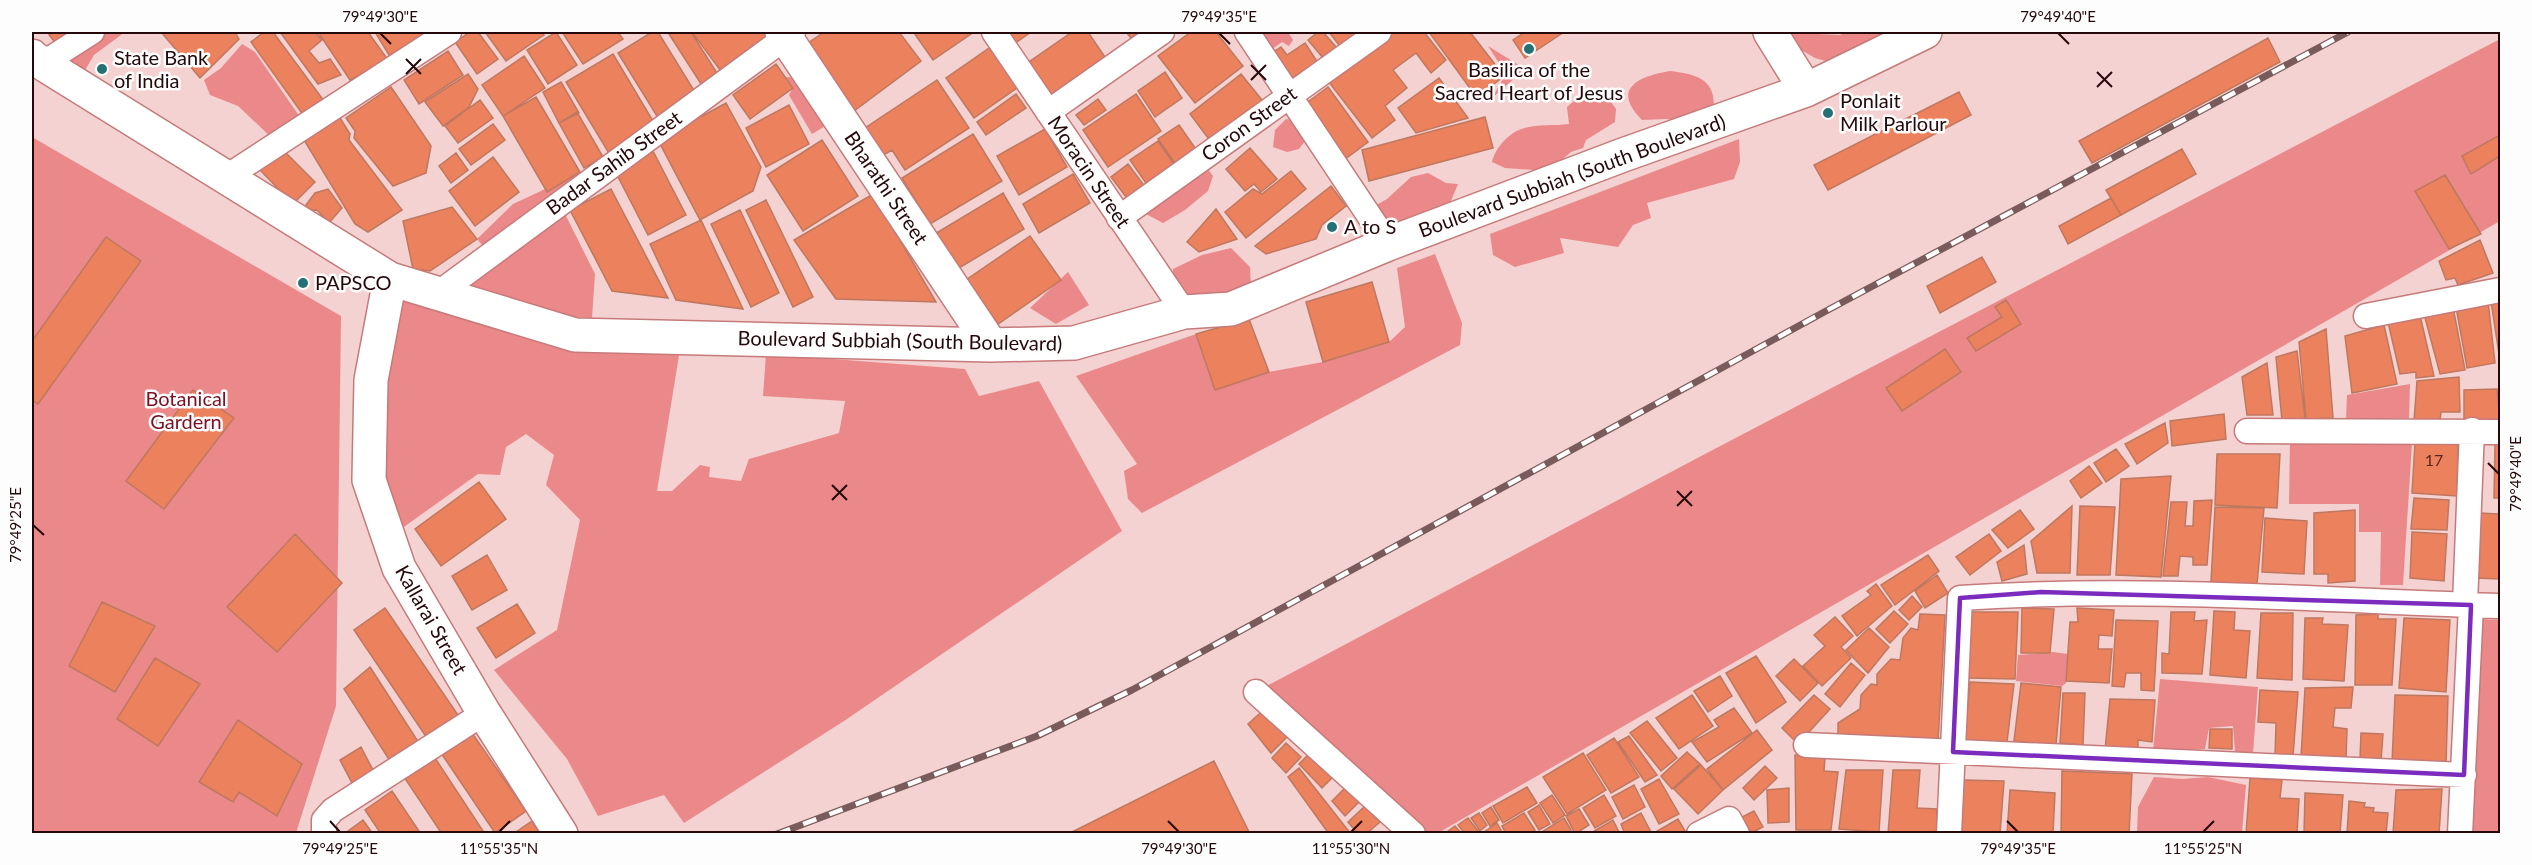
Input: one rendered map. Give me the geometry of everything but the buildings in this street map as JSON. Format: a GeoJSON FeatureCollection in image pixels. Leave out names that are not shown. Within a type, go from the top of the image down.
{"type":"FeatureCollection","features":[{"type":"Feature","properties":{"kind":"main road"},"geometry":{"type":"LineString","coordinates":[[1770,32],[1806,90]]}},
{"type":"Feature","properties":{"kind":"main road","name":"Boulevard Subbiah (South Boulevard)"},"geometry":{"type":"LineString","coordinates":[[35,56],[225,178],[390,279],[436,295],[575,335],[991,345],[1074,343],[1184,312],[1231,309],[1388,244],[1623,155],[1806,90],[1925,32]]}},
{"type":"Feature","properties":{"kind":"main road","name":"Bharathi Street"},"geometry":{"type":"LineString","coordinates":[[787,33],[991,345]]}},
{"type":"Feature","properties":{"kind":"main road","name":"Kallarai Street"},"geometry":{"type":"LineString","coordinates":[[390,279],[371,380],[369,480],[399,568],[484,713],[561,834]]}},
{"type":"Feature","properties":{"kind":"street"},"geometry":{"type":"LineString","coordinates":[[35,56],[92,32]]}},
{"type":"Feature","properties":{"kind":"street"},"geometry":{"type":"LineString","coordinates":[[225,178],[449,32]]}},
{"type":"Feature","properties":{"kind":"street","name":"Moracin Street"},"geometry":{"type":"LineString","coordinates":[[994,32],[1184,312]]}},
{"type":"Feature","properties":{"kind":"street"},"geometry":{"type":"LineString","coordinates":[[1048,112],[1162,32]]}},
{"type":"Feature","properties":{"kind":"street"},"geometry":{"type":"LineString","coordinates":[[1247,32],[1388,244]]}},
{"type":"Feature","properties":{"kind":"street","name":"Coron Street"},"geometry":{"type":"LineString","coordinates":[[1119,218],[1379,32]]}},
{"type":"Feature","properties":{"kind":"street","name":"Badar Sahib Street"},"geometry":{"type":"LineString","coordinates":[[436,295],[787,33]]}},
{"type":"Feature","properties":{"kind":"street"},"geometry":{"type":"LineString","coordinates":[[2366,316],[2500,290]]}},
{"type":"Feature","properties":{"kind":"street"},"geometry":{"type":"LineString","coordinates":[[2460,834],[2464,775],[2472,430]]}},
{"type":"Feature","properties":{"kind":"street"},"geometry":{"type":"LineString","coordinates":[[2247,431],[2472,430],[2500,432]]}},
{"type":"Feature","properties":{"kind":"street"},"geometry":{"type":"LineString","coordinates":[[1949,834],[1960,598],[2041,592],[2216,595],[2500,606]]}},
{"type":"Feature","properties":{"kind":"street"},"geometry":{"type":"LineString","coordinates":[[1256,692],[1413,834]]}},
{"type":"Feature","properties":{"kind":"street"},"geometry":{"type":"LineString","coordinates":[[324,834],[324,820],[333,810],[484,713]]}},
{"type":"Feature","properties":{"kind":"street"},"geometry":{"type":"LineString","coordinates":[[1806,745],[2464,775]]}},
{"type":"Feature","properties":{"kind":"street"},"geometry":{"type":"LineString","coordinates":[[1699,834],[1728,819],[1737,834]]}},
{"type":"Feature","properties":{"kind":"highlighted area"},"geometry":{"type":"Polygon","coordinates":[[[2041,592],[2471,605],[2464,775],[1953,752],[1960,598],[2041,592]]]}},
{"type":"Feature","properties":{"kind":"green space"},"geometry":{"type":"Polygon","coordinates":[[[98,32],[125,32],[94,55],[78,82],[49,63],[98,32]]]}},
{"type":"Feature","properties":{"kind":"green space"},"geometry":{"type":"Polygon","coordinates":[[[1259,32],[1288,32],[1293,40],[1289,46],[1282,42],[1265,54],[1259,32]]]}},
{"type":"Feature","properties":{"kind":"green space"},"geometry":{"type":"Polygon","coordinates":[[[1775,32],[1840,35],[1845,32],[1887,32],[1836,64],[1815,58],[1777,36],[1775,32]]]}},
{"type":"Feature","properties":{"kind":"green space"},"geometry":{"type":"Polygon","coordinates":[[[2500,39],[2500,221],[1438,833],[1417,833],[1259,690],[1705,454],[2500,39]]]}},
{"type":"Feature","properties":{"kind":"green space"},"geometry":{"type":"Polygon","coordinates":[[[242,44],[255,52],[302,120],[273,139],[238,106],[210,95],[204,80],[221,68],[242,44]]]}},
{"type":"Feature","properties":{"kind":"green space"},"geometry":{"type":"Polygon","coordinates":[[[1488,46],[1525,69],[1492,98],[1506,74],[1488,46]]]}},
{"type":"Feature","properties":{"kind":"green space"},"geometry":{"type":"Polygon","coordinates":[[[1670,71],[1697,77],[1709,86],[1714,101],[1713,112],[1687,122],[1666,119],[1642,120],[1629,100],[1629,92],[1633,85],[1648,76],[1670,71]]]}},
{"type":"Feature","properties":{"kind":"green space"},"geometry":{"type":"Polygon","coordinates":[[[786,77],[807,78],[832,122],[812,134],[789,95],[793,87],[786,77]]]}},
{"type":"Feature","properties":{"kind":"green space"},"geometry":{"type":"Polygon","coordinates":[[[1586,91],[1604,92],[1616,109],[1615,122],[1586,140],[1583,148],[1571,152],[1549,171],[1505,168],[1492,162],[1496,151],[1504,141],[1519,130],[1535,126],[1569,124],[1567,107],[1586,91]]]}},
{"type":"Feature","properties":{"kind":"green space"},"geometry":{"type":"Polygon","coordinates":[[[1286,119],[1297,121],[1305,141],[1299,149],[1287,152],[1273,147],[1275,130],[1286,119]]]}},
{"type":"Feature","properties":{"kind":"green space","name":"Botanical Gardern"},"geometry":{"type":"Polygon","coordinates":[[[32,137],[341,316],[336,706],[296,833],[32,833],[32,137]]]}},
{"type":"Feature","properties":{"kind":"green space"},"geometry":{"type":"Polygon","coordinates":[[[1739,139],[1740,162],[1734,179],[1647,203],[1651,218],[1633,225],[1618,247],[1560,238],[1564,253],[1515,267],[1493,255],[1490,234],[1739,139]]]}},
{"type":"Feature","properties":{"kind":"green space"},"geometry":{"type":"Polygon","coordinates":[[[1207,168],[1213,176],[1208,191],[1185,210],[1163,223],[1146,214],[1148,202],[1207,168]]]}},
{"type":"Feature","properties":{"kind":"green space"},"geometry":{"type":"Polygon","coordinates":[[[1428,173],[1446,183],[1458,184],[1443,220],[1397,244],[1371,208],[1387,199],[1411,177],[1428,173]]]}},
{"type":"Feature","properties":{"kind":"green space"},"geometry":{"type":"Polygon","coordinates":[[[573,176],[585,179],[488,252],[477,239],[513,204],[573,176]]]}},
{"type":"Feature","properties":{"kind":"green space"},"geometry":{"type":"Polygon","coordinates":[[[563,210],[595,274],[592,318],[534,314],[463,289],[563,210]]]}},
{"type":"Feature","properties":{"kind":"green space"},"geometry":{"type":"Polygon","coordinates":[[[1231,248],[1250,267],[1251,287],[1188,313],[1172,290],[1173,269],[1202,255],[1231,248]]]}},
{"type":"Feature","properties":{"kind":"green space"},"geometry":{"type":"Polygon","coordinates":[[[1435,254],[1462,323],[1460,345],[1142,513],[1128,499],[1124,471],[1137,464],[1076,376],[1196,334],[1215,390],[1269,372],[1323,362],[1389,342],[1405,327],[1397,268],[1435,254]]]}},
{"type":"Feature","properties":{"kind":"green space"},"geometry":{"type":"Polygon","coordinates":[[[1068,272],[1089,305],[1056,324],[1030,308],[1068,272]]]}},
{"type":"Feature","properties":{"kind":"green space"},"geometry":{"type":"Polygon","coordinates":[[[396,286],[681,343],[657,491],[672,491],[700,465],[710,467],[709,477],[741,481],[749,459],[839,433],[845,401],[763,396],[766,354],[965,369],[979,396],[1039,381],[1122,531],[844,721],[684,823],[664,795],[598,816],[567,759],[494,670],[557,630],[580,520],[546,485],[554,455],[526,434],[506,447],[500,475],[478,474],[401,529],[379,477],[396,286]]]}},
{"type":"Feature","properties":{"kind":"green space"},"geometry":{"type":"Polygon","coordinates":[[[2410,384],[2409,418],[2346,419],[2347,395],[2410,384]]]}},
{"type":"Feature","properties":{"kind":"green space"},"geometry":{"type":"Polygon","coordinates":[[[2290,440],[2412,443],[2403,585],[2380,585],[2381,532],[2359,532],[2359,504],[2289,504],[2290,440]]]}},
{"type":"Feature","properties":{"kind":"green space"},"geometry":{"type":"Polygon","coordinates":[[[2474,619],[2500,620],[2500,833],[2464,834],[2474,619]]]}},
{"type":"Feature","properties":{"kind":"green space"},"geometry":{"type":"Polygon","coordinates":[[[2053,652],[2068,654],[2066,683],[2062,686],[2016,681],[2018,655],[2053,652]]]}},
{"type":"Feature","properties":{"kind":"green space"},"geometry":{"type":"Polygon","coordinates":[[[2160,679],[2258,687],[2253,753],[2235,752],[2233,726],[2209,728],[2205,749],[2153,751],[2160,679]]]}},
{"type":"Feature","properties":{"kind":"green space"},"geometry":{"type":"Polygon","coordinates":[[[2154,777],[2182,779],[2208,777],[2246,785],[2242,833],[2137,833],[2138,807],[2154,777]]]}},
{"type":"Feature","properties":{"kind":"railway"},"geometry":{"type":"LineString","coordinates":[[777,834],[1037,736],[1132,690],[1826,311],[2348,32]]}},
{"type":"Feature","properties":{"kind":"place","name":"Basilica of the Sacred Heart of Jesus"},"geometry":{"type":"Point","coordinates":[1529,49]}},
{"type":"Feature","properties":{"kind":"place","name":"State Bank of India"},"geometry":{"type":"Point","coordinates":[102,69]}},
{"type":"Feature","properties":{"kind":"place","name":"Ponlait Milk Parlour"},"geometry":{"type":"Point","coordinates":[1828,113]}},
{"type":"Feature","properties":{"kind":"place","name":"A to S"},"geometry":{"type":"Point","coordinates":[1332,227]}},
{"type":"Feature","properties":{"kind":"place","name":"PAPSCO"},"geometry":{"type":"Point","coordinates":[303,283]}}]}
